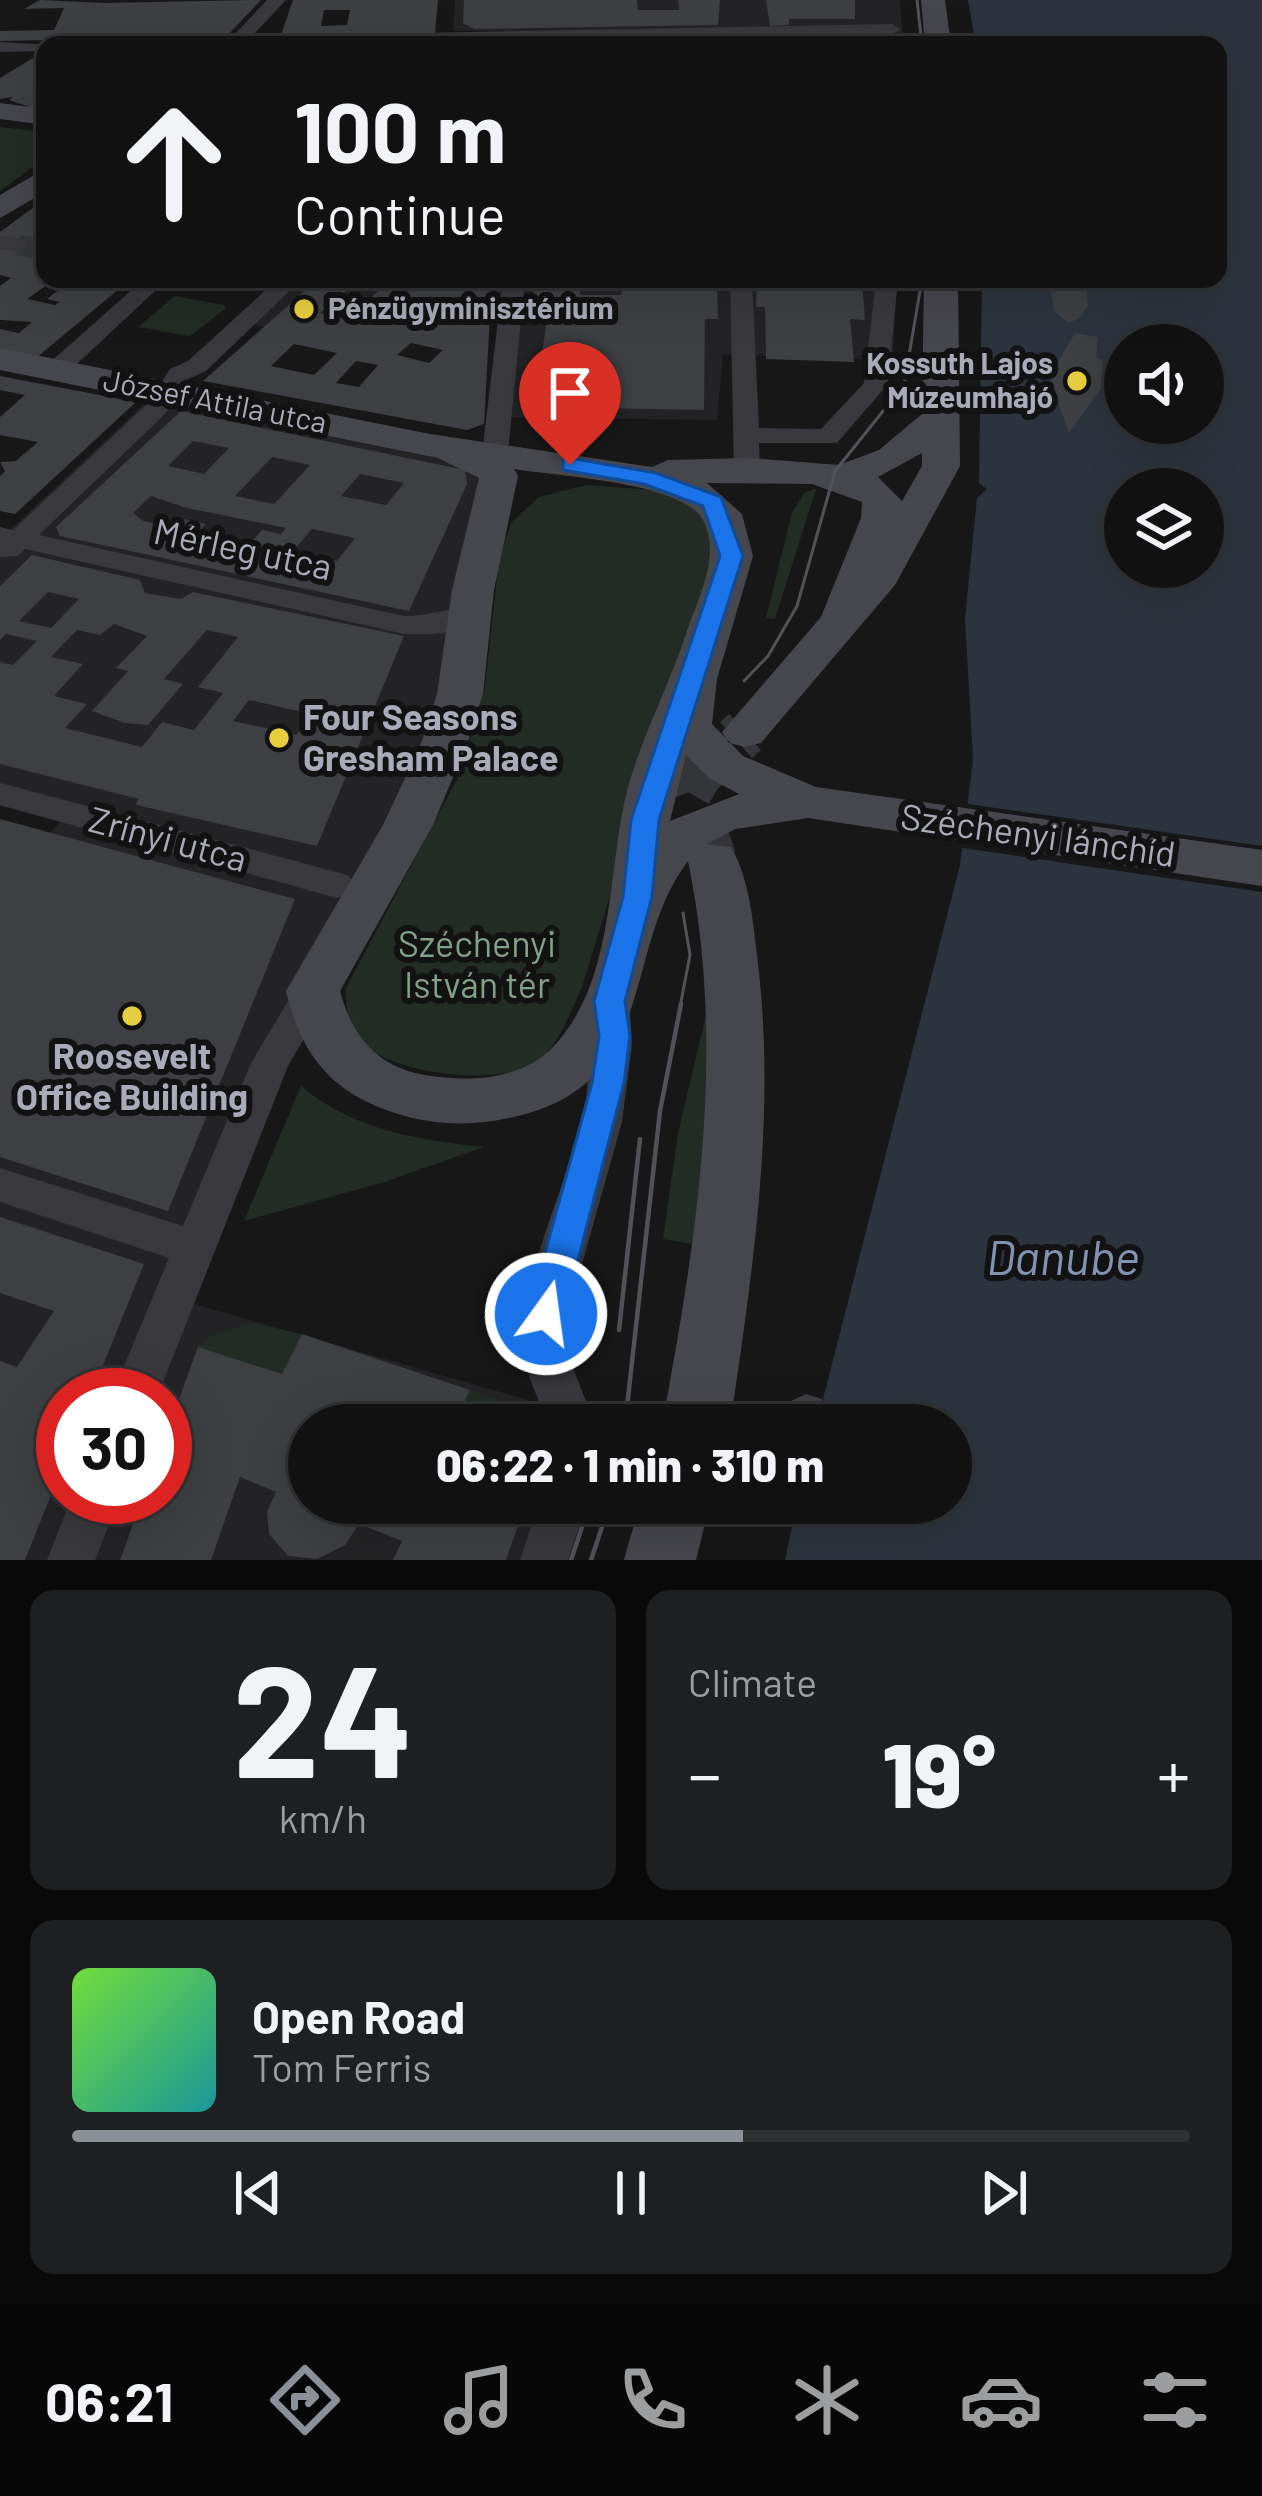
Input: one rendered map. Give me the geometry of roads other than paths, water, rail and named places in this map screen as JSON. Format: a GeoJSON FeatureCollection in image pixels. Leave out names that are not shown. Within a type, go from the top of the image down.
{"type":"FeatureCollection","features":[{"type":"Feature","properties":{"kind":"street"},"geometry":{"type":"LineString","coordinates":[[244,36],[277,0]]}},
{"type":"Feature","properties":{"kind":"street"},"geometry":{"type":"LineString","coordinates":[[933,0],[937,36]]}},
{"type":"Feature","properties":{"kind":"street"},"geometry":{"type":"LineString","coordinates":[[746,2],[749,36]]}},
{"type":"Feature","properties":{"kind":"street"},"geometry":{"type":"LineString","coordinates":[[449,26],[470,36]]}},
{"type":"Feature","properties":{"kind":"street"},"geometry":{"type":"LineString","coordinates":[[419,36],[449,26],[518,34],[634,36]]}},
{"type":"Feature","properties":{"kind":"street"},"geometry":{"type":"LineString","coordinates":[[781,36],[892,29]]}},
{"type":"Feature","properties":{"kind":"street"},"geometry":{"type":"LineString","coordinates":[[4,58],[36,48]]}},
{"type":"Feature","properties":{"kind":"street"},"geometry":{"type":"LineString","coordinates":[[0,111],[36,116]]}},
{"type":"Feature","properties":{"kind":"street"},"geometry":{"type":"LineString","coordinates":[[0,209],[36,184]]}},
{"type":"Feature","properties":{"kind":"street"},"geometry":{"type":"LineString","coordinates":[[56,370],[147,288]]}},
{"type":"Feature","properties":{"kind":"street"},"geometry":{"type":"LineString","coordinates":[[6,544],[281,288]]}},
{"type":"Feature","properties":{"kind":"street"},"geometry":{"type":"LineString","coordinates":[[495,453],[514,288]]}},
{"type":"Feature","properties":{"kind":"street"},"geometry":{"type":"LineString","coordinates":[[741,288],[754,514]]}},
{"type":"Feature","properties":{"kind":"street"},"geometry":{"type":"LineString","coordinates":[[489,526],[529,491],[608,471],[694,472],[750,452],[828,437],[876,384],[886,288]]}},
{"type":"Feature","properties":{"kind":"street"},"geometry":{"type":"LineString","coordinates":[[730,794],[838,629],[880,576],[941,466],[945,414],[940,288]]}},
{"type":"Feature","properties":{"kind":"street","name":"József Attila utca"},"geometry":{"type":"LineString","coordinates":[[0,358],[56,370],[176,383],[430,445]]}},
{"type":"Feature","properties":{"kind":"street"},"geometry":{"type":"LineString","coordinates":[[313,991],[334,1051],[356,1072],[425,1099],[506,1099],[559,1079],[581,1060],[609,1001],[638,897],[645,820],[672,724],[694,679],[732,556],[754,514],[774,490],[893,458],[945,414]]}},
{"type":"Feature","properties":{"kind":"street"},"geometry":{"type":"LineString","coordinates":[[430,445],[608,471],[693,491],[713,502],[732,556]]}},
{"type":"Feature","properties":{"kind":"street"},"geometry":{"type":"LineString","coordinates":[[145,1368],[270,1063],[431,780],[460,694],[470,615],[499,490],[495,469],[430,445]]}},
{"type":"Feature","properties":{"kind":"street"},"geometry":{"type":"LineString","coordinates":[[750,452],[870,485],[882,498],[881,518],[838,629]]}},
{"type":"Feature","properties":{"kind":"street","name":"Mérleg utca"},"geometry":{"type":"LineString","coordinates":[[6,544],[404,625],[425,628],[470,615]]}},
{"type":"Feature","properties":{"kind":"street"},"geometry":{"type":"LineString","coordinates":[[694,679],[689,724],[714,758],[730,794],[739,980],[719,1270],[699,1404]]}},
{"type":"Feature","properties":{"kind":"street","name":"Zrínyi utca"},"geometry":{"type":"LineString","coordinates":[[0,794],[337,885]]}},
{"type":"Feature","properties":{"kind":"street","name":"Széchenyi lánchíd"},"geometry":{"type":"LineString","coordinates":[[638,897],[659,858],[681,833],[730,794],[1262,868]]}},
{"type":"Feature","properties":{"kind":"street"},"geometry":{"type":"LineString","coordinates":[[564,1404],[545,1352],[546,1314],[608,1083],[614,1036],[609,1001]]}},
{"type":"Feature","properties":{"kind":"street"},"geometry":{"type":"LineString","coordinates":[[0,1185],[192,1247]]}},
{"type":"Feature","properties":{"kind":"street"},"geometry":{"type":"LineString","coordinates":[[71,1560],[85,1524]]}},
{"type":"Feature","properties":{"kind":"street"},"geometry":{"type":"LineString","coordinates":[[544,1560],[556,1524]]}},
{"type":"Feature","properties":{"kind":"street"},"geometry":{"type":"LineString","coordinates":[[660,1560],[669,1524]]}},
{"type":"Feature","properties":{"kind":"water","name":"Danube"},"geometry":{"type":"Polygon","coordinates":[[[968,0],[1262,0],[1262,1560],[785,1560],[793,1524],[972,1524],[972,1404],[826,1404],[823,1399],[960,865],[973,760],[965,619],[977,498],[987,489],[979,483],[982,288],[1227,288],[1227,36],[974,36],[968,0]]]}},
{"type":"Feature","properties":{"kind":"tunnel"},"geometry":{"type":"LineString","coordinates":[[18,245],[36,248]]}},
{"type":"Feature","properties":{"kind":"tunnel"},"geometry":{"type":"LineString","coordinates":[[713,860],[688,792],[699,773],[745,732]]}},
{"type":"Feature","properties":{"kind":"tram line"},"geometry":{"type":"LineString","coordinates":[[917,0],[921,36]]}},
{"type":"Feature","properties":{"kind":"tram line"},"geometry":{"type":"LineString","coordinates":[[744,681],[768,656],[797,606],[835,471],[904,385],[920,288]]}},
{"type":"Feature","properties":{"kind":"tram line"},"geometry":{"type":"LineString","coordinates":[[680,1007],[690,955],[683,913]]}},
{"type":"Feature","properties":{"kind":"tram line"},"geometry":{"type":"LineString","coordinates":[[627,1404],[660,1111],[681,1004]]}},
{"type":"Feature","properties":{"kind":"tram line"},"geometry":{"type":"LineString","coordinates":[[619,1330],[640,1139]]}},
{"type":"Feature","properties":{"kind":"tram line"},"geometry":{"type":"LineString","coordinates":[[571,1560],[583,1524]]}},
{"type":"Feature","properties":{"kind":"tram line"},"geometry":{"type":"LineString","coordinates":[[591,1560],[603,1524]]}},
{"type":"Feature","properties":{"kind":"place","name":"Pénzügyminisztérium"},"geometry":{"type":"Point","coordinates":[304,309]}},
{"type":"Feature","properties":{"kind":"place","name":"Kossuth Lajos Múzeumhajó"},"geometry":{"type":"Point","coordinates":[1077,381]}},
{"type":"Feature","properties":{"kind":"place","name":"Four Seasons Gresham Palace"},"geometry":{"type":"Point","coordinates":[279,738]}},
{"type":"Feature","properties":{"kind":"place","name":"Roosevelt Office Building"},"geometry":{"type":"Point","coordinates":[132,1016]}},
{"type":"Feature","properties":{"kind":"park label","name":"Széchenyi István tér"},"geometry":{"type":"Point","coordinates":[477,964]}}]}
